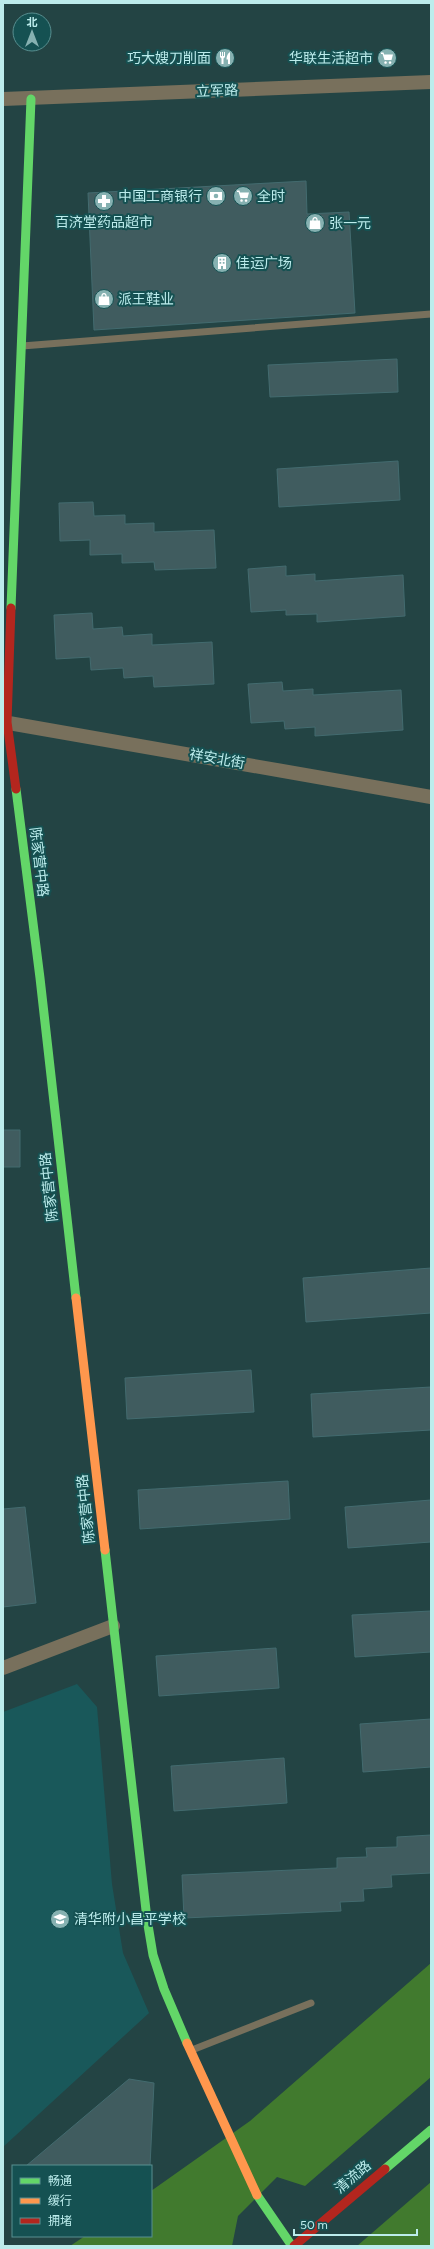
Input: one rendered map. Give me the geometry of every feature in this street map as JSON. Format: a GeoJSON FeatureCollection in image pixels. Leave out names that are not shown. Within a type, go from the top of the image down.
{"type":"FeatureCollection","features":[{"type":"Feature","properties":{"kind":"street","name":"立军路"},"geometry":{"type":"LineString","coordinates":[[3,99],[431,82]]}},
{"type":"Feature","properties":{"kind":"street","name":"陈家营中路"},"geometry":{"type":"LineString","coordinates":[[31,99],[22,346],[5,722],[40,978],[147,1919],[153,1955],[164,1989],[190,2050],[250,2183],[265,2209],[293,2246]]}},
{"type":"Feature","properties":{"kind":"street","name":"祥安北街"},"geometry":{"type":"LineString","coordinates":[[5,722],[431,797]]}},
{"type":"Feature","properties":{"kind":"street"},"geometry":{"type":"LineString","coordinates":[[3,1668],[113,1626]]}},
{"type":"Feature","properties":{"kind":"street","name":"清流路"},"geometry":{"type":"LineString","coordinates":[[293,2246],[431,2130]]}},
{"type":"Feature","properties":{"kind":"lane"},"geometry":{"type":"LineString","coordinates":[[22,346],[431,314]]}},
{"type":"Feature","properties":{"kind":"lane"},"geometry":{"type":"LineString","coordinates":[[190,2050],[311,2003]]}},
{"type":"Feature","properties":{"kind":"shaded area","name":"清华附小昌平学校"},"geometry":{"type":"Polygon","coordinates":[[[77,1684],[97,1707],[112,1884],[123,1953],[149,2013],[3,2147],[3,1712],[77,1684]]]}},
{"type":"Feature","properties":{"kind":"green space"},"geometry":{"type":"Polygon","coordinates":[[[431,1963],[431,2077],[305,2186],[277,2177],[238,2216],[232,2246],[70,2246],[84,2237],[152,2237],[152,2190],[250,2121],[431,1963]]]}},
{"type":"Feature","properties":{"kind":"green space"},"geometry":{"type":"Polygon","coordinates":[[[431,2182],[431,2246],[357,2246],[431,2182]]]}},
{"type":"Feature","properties":{"kind":"building","name":"佳运广场"},"geometry":{"type":"Polygon","coordinates":[[[306,181],[307,214],[349,212],[355,313],[94,330],[88,193],[306,181]]]}},
{"type":"Feature","properties":{"kind":"building"},"geometry":{"type":"Polygon","coordinates":[[[397,359],[398,392],[270,397],[268,365],[397,359]]]}},
{"type":"Feature","properties":{"kind":"building"},"geometry":{"type":"Polygon","coordinates":[[[398,461],[400,500],[279,507],[277,469],[398,461]]]}},
{"type":"Feature","properties":{"kind":"building"},"geometry":{"type":"Polygon","coordinates":[[[93,502],[94,516],[125,515],[125,524],[154,523],[154,532],[214,530],[216,568],[155,570],[154,562],[122,563],[122,554],[90,555],[90,540],[60,541],[59,503],[93,502]]]}},
{"type":"Feature","properties":{"kind":"building"},"geometry":{"type":"Polygon","coordinates":[[[286,566],[286,576],[315,574],[315,581],[403,575],[405,616],[317,622],[317,614],[286,615],[286,610],[251,612],[248,569],[286,566]]]}},
{"type":"Feature","properties":{"kind":"building"},"geometry":{"type":"Polygon","coordinates":[[[92,613],[93,629],[122,627],[123,636],[152,634],[152,645],[212,642],[214,684],[154,687],[153,676],[124,678],[123,668],[91,670],[90,657],[56,659],[54,615],[92,613]]]}},
{"type":"Feature","properties":{"kind":"building"},"geometry":{"type":"Polygon","coordinates":[[[282,682],[283,691],[313,689],[313,695],[401,690],[403,730],[315,736],[315,727],[285,729],[284,721],[251,723],[248,684],[282,682]]]}},
{"type":"Feature","properties":{"kind":"building"},"geometry":{"type":"Polygon","coordinates":[[[3,1130],[20,1130],[20,1167],[3,1167],[3,1130]]]}},
{"type":"Feature","properties":{"kind":"building"},"geometry":{"type":"Polygon","coordinates":[[[431,1268],[431,1313],[306,1322],[303,1278],[431,1268]]]}},
{"type":"Feature","properties":{"kind":"building"},"geometry":{"type":"Polygon","coordinates":[[[251,1370],[254,1412],[127,1419],[125,1378],[251,1370]]]}},
{"type":"Feature","properties":{"kind":"building"},"geometry":{"type":"Polygon","coordinates":[[[431,1387],[431,1430],[313,1437],[311,1394],[431,1387]]]}},
{"type":"Feature","properties":{"kind":"building"},"geometry":{"type":"Polygon","coordinates":[[[288,1481],[290,1519],[140,1529],[138,1490],[288,1481]]]}},
{"type":"Feature","properties":{"kind":"building"},"geometry":{"type":"Polygon","coordinates":[[[431,1500],[431,1542],[348,1548],[345,1507],[431,1500]]]}},
{"type":"Feature","properties":{"kind":"building"},"geometry":{"type":"Polygon","coordinates":[[[25,1507],[36,1603],[3,1607],[3,1509],[25,1507]]]}},
{"type":"Feature","properties":{"kind":"building"},"geometry":{"type":"Polygon","coordinates":[[[431,1611],[431,1652],[355,1657],[352,1615],[431,1611]]]}},
{"type":"Feature","properties":{"kind":"building"},"geometry":{"type":"Polygon","coordinates":[[[276,1648],[279,1688],[159,1696],[156,1656],[276,1648]]]}},
{"type":"Feature","properties":{"kind":"building"},"geometry":{"type":"Polygon","coordinates":[[[431,1719],[431,1767],[363,1772],[360,1724],[431,1719]]]}},
{"type":"Feature","properties":{"kind":"building"},"geometry":{"type":"Polygon","coordinates":[[[284,1758],[287,1803],[174,1811],[171,1766],[284,1758]]]}},
{"type":"Feature","properties":{"kind":"building"},"geometry":{"type":"Polygon","coordinates":[[[431,1835],[431,1873],[391,1875],[392,1887],[363,1889],[364,1901],[340,1902],[341,1911],[184,1918],[182,1875],[337,1868],[337,1858],[367,1857],[366,1848],[397,1847],[397,1837],[431,1835]]]}},
{"type":"Feature","properties":{"kind":"building"},"geometry":{"type":"Polygon","coordinates":[[[129,2079],[154,2083],[150,2165],[27,2165],[129,2079]]]}},
{"type":"Feature","properties":{"kind":"traffic: fast"},"geometry":{"type":"LineString","coordinates":[[11,608],[31,99]]}},
{"type":"Feature","properties":{"kind":"traffic: fast"},"geometry":{"type":"LineString","coordinates":[[16,789],[40,978],[76,1298]]}},
{"type":"Feature","properties":{"kind":"traffic: fast"},"geometry":{"type":"LineString","coordinates":[[105,1550],[147,1919],[153,1955],[164,1989],[187,2043]]}},
{"type":"Feature","properties":{"kind":"traffic: fast"},"geometry":{"type":"LineString","coordinates":[[385,2169],[431,2130]]}},
{"type":"Feature","properties":{"kind":"traffic: fast"},"geometry":{"type":"LineString","coordinates":[[257,2195],[292,2246]]}},
{"type":"Feature","properties":{"kind":"traffic: slow"},"geometry":{"type":"LineString","coordinates":[[76,1298],[105,1550]]}},
{"type":"Feature","properties":{"kind":"traffic: slow"},"geometry":{"type":"LineString","coordinates":[[187,2043],[257,2195]]}},
{"type":"Feature","properties":{"kind":"traffic: jam"},"geometry":{"type":"LineString","coordinates":[[11,608],[7,722],[16,789]]}},
{"type":"Feature","properties":{"kind":"traffic: jam"},"geometry":{"type":"LineString","coordinates":[[294,2246],[385,2169]]}},
{"type":"Feature","properties":{"kind":"place","name":"巧大嫂刀削面"},"geometry":{"type":"Point","coordinates":[225,58]}},
{"type":"Feature","properties":{"kind":"place","name":"华联生活超市"},"geometry":{"type":"Point","coordinates":[387,58]}},
{"type":"Feature","properties":{"kind":"place","name":"中国工商银行"},"geometry":{"type":"Point","coordinates":[216,196]}},
{"type":"Feature","properties":{"kind":"place","name":"全时"},"geometry":{"type":"Point","coordinates":[243,196]}},
{"type":"Feature","properties":{"kind":"place","name":"百济堂药品超市"},"geometry":{"type":"Point","coordinates":[104,201]}},
{"type":"Feature","properties":{"kind":"place","name":"张一元"},"geometry":{"type":"Point","coordinates":[315,223]}},
{"type":"Feature","properties":{"kind":"place","name":"佳运广场"},"geometry":{"type":"Point","coordinates":[222,263]}},
{"type":"Feature","properties":{"kind":"place","name":"派王鞋业"},"geometry":{"type":"Point","coordinates":[104,299]}},
{"type":"Feature","properties":{"kind":"place","name":"清华附小昌平学校"},"geometry":{"type":"Point","coordinates":[60,1919]}}]}
